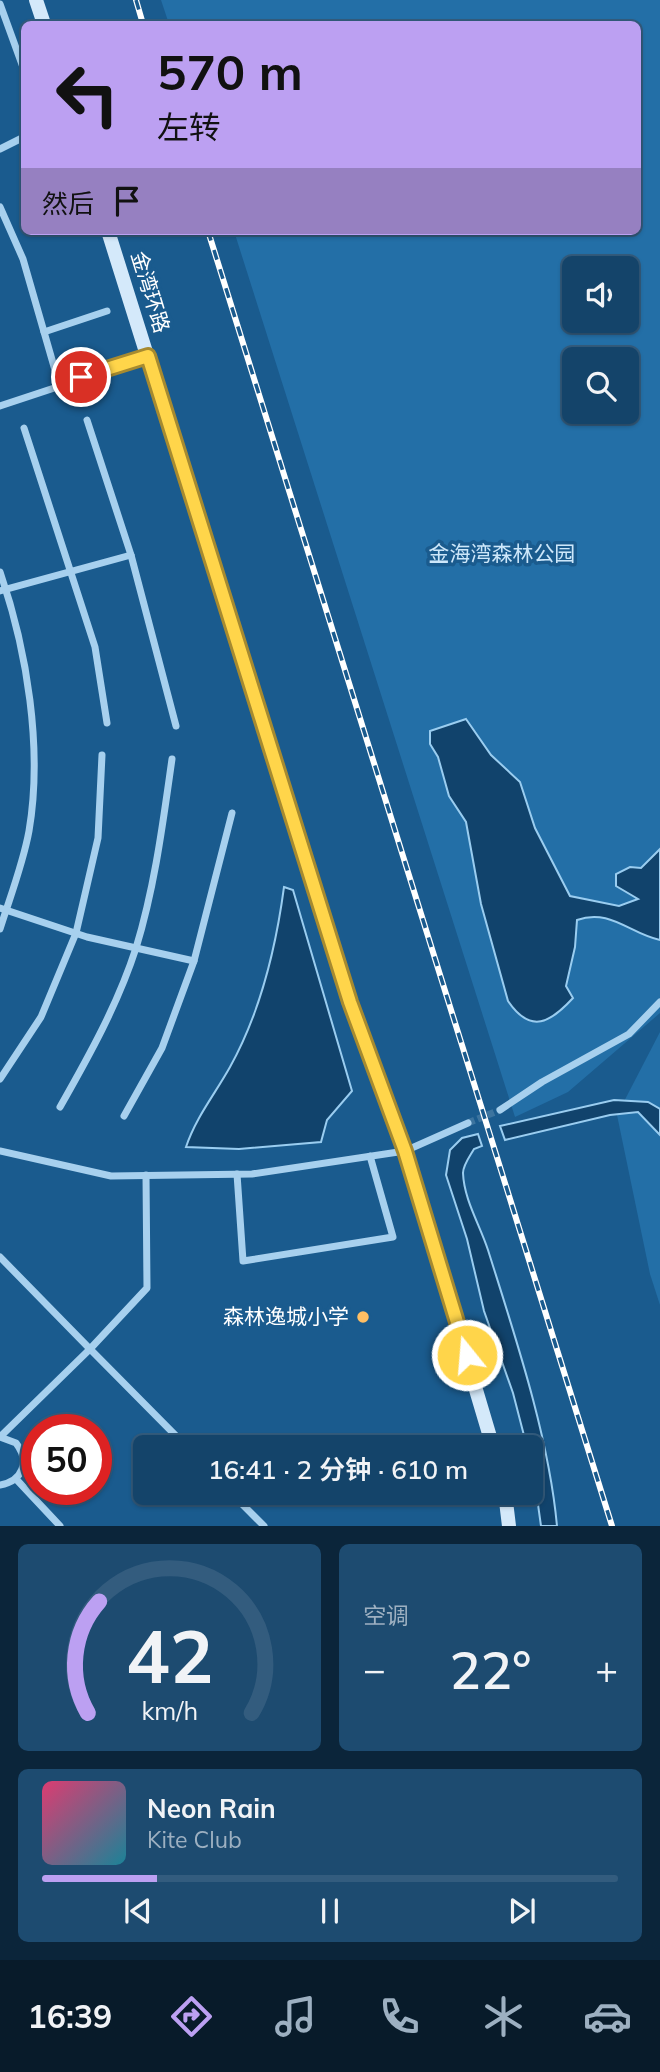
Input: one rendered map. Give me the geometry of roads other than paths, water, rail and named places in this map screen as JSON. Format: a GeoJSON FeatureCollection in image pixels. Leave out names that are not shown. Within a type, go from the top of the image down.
{"type":"FeatureCollection","features":[{"type":"Feature","properties":{"kind":"main road"},"geometry":{"type":"LineString","coordinates":[[36,0],[43,21]]}},
{"type":"Feature","properties":{"kind":"main road","name":"金湾环路"},"geometry":{"type":"LineString","coordinates":[[109,235],[350,1002],[405,1151],[489,1435]]}},
{"type":"Feature","properties":{"kind":"main road"},"geometry":{"type":"LineString","coordinates":[[506,1505],[509,1526]]}},
{"type":"Feature","properties":{"kind":"street"},"geometry":{"type":"LineString","coordinates":[[0,4],[21,62]]}},
{"type":"Feature","properties":{"kind":"street"},"geometry":{"type":"LineString","coordinates":[[0,149],[21,138]]}},
{"type":"Feature","properties":{"kind":"street"},"geometry":{"type":"LineString","coordinates":[[0,207],[23,259],[59,384]]}},
{"type":"Feature","properties":{"kind":"street"},"geometry":{"type":"LineString","coordinates":[[44,331],[107,312]]}},
{"type":"Feature","properties":{"kind":"street"},"geometry":{"type":"LineString","coordinates":[[0,406],[148,356]]}},
{"type":"Feature","properties":{"kind":"street"},"geometry":{"type":"LineString","coordinates":[[87,420],[131,555],[176,726]]}},
{"type":"Feature","properties":{"kind":"street"},"geometry":{"type":"LineString","coordinates":[[24,428],[95,647],[107,723]]}},
{"type":"Feature","properties":{"kind":"street"},"geometry":{"type":"LineString","coordinates":[[3,591],[131,555]]}},
{"type":"Feature","properties":{"kind":"street"},"geometry":{"type":"LineString","coordinates":[[0,572],[3,591],[13,609],[34,727],[29,831],[3,909],[0,929]]}},
{"type":"Feature","properties":{"kind":"street"},"geometry":{"type":"LineString","coordinates":[[0,1079],[41,1017],[76,933],[98,838],[102,755]]}},
{"type":"Feature","properties":{"kind":"street"},"geometry":{"type":"LineString","coordinates":[[60,1107],[103,1032],[135,948],[159,851],[172,759]]}},
{"type":"Feature","properties":{"kind":"street"},"geometry":{"type":"LineString","coordinates":[[124,1116],[162,1048],[194,961],[232,813]]}},
{"type":"Feature","properties":{"kind":"street"},"geometry":{"type":"LineString","coordinates":[[3,909],[76,933],[194,961]]}},
{"type":"Feature","properties":{"kind":"street"},"geometry":{"type":"LineString","coordinates":[[500,1110],[542,1082],[629,1034],[660,1002]]}},
{"type":"Feature","properties":{"kind":"street"},"geometry":{"type":"LineString","coordinates":[[0,1151],[111,1176],[237,1174],[405,1151],[468,1123]]}},
{"type":"Feature","properties":{"kind":"street"},"geometry":{"type":"LineString","coordinates":[[237,1174],[243,1261],[393,1237],[370,1156]]}},
{"type":"Feature","properties":{"kind":"street"},"geometry":{"type":"LineString","coordinates":[[0,1485],[16,1479],[24,1465],[24,1457],[16,1443],[1,1436],[90,1349],[147,1288],[146,1175]]}},
{"type":"Feature","properties":{"kind":"street"},"geometry":{"type":"LineString","coordinates":[[0,1257],[175,1435]]}},
{"type":"Feature","properties":{"kind":"street"},"geometry":{"type":"LineString","coordinates":[[16,1479],[60,1526]]}},
{"type":"Feature","properties":{"kind":"street"},"geometry":{"type":"LineString","coordinates":[[243,1505],[264,1526]]}},
{"type":"Feature","properties":{"kind":"tunnel"},"geometry":{"type":"LineString","coordinates":[[468,1123],[500,1110]]}},
{"type":"Feature","properties":{"kind":"railway"},"geometry":{"type":"LineString","coordinates":[[136,0],[142,21]]}},
{"type":"Feature","properties":{"kind":"railway"},"geometry":{"type":"LineString","coordinates":[[209,235],[612,1526]]}},
{"type":"Feature","properties":{"kind":"place","name":"森林逸城小学"},"geometry":{"type":"Point","coordinates":[363,1317]}},
{"type":"Feature","properties":{"kind":"park label","name":"金海湾森林公园"},"geometry":{"type":"Point","coordinates":[502,554]}}]}
